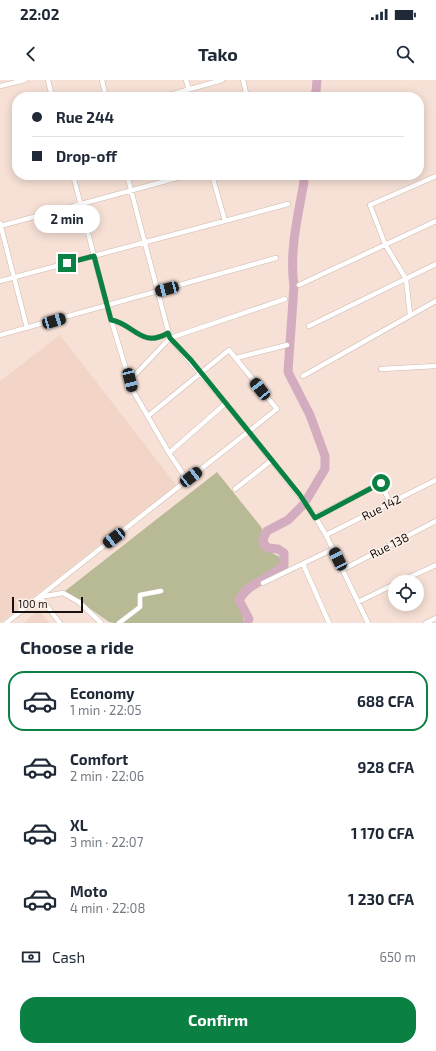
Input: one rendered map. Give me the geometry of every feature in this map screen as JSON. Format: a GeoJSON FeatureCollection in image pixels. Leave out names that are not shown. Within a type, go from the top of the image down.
{"type":"FeatureCollection","features":[{"type":"Feature","properties":{"kind":"street"},"geometry":{"type":"LineString","coordinates":[[0,86],[25,80]]}},
{"type":"Feature","properties":{"kind":"street"},"geometry":{"type":"LineString","coordinates":[[48,80],[51,92]]}},
{"type":"Feature","properties":{"kind":"street"},"geometry":{"type":"LineString","coordinates":[[102,80],[105,92]]}},
{"type":"Feature","properties":{"kind":"street"},"geometry":{"type":"LineString","coordinates":[[186,80],[189,90]]}},
{"type":"Feature","properties":{"kind":"street"},"geometry":{"type":"LineString","coordinates":[[181,92],[222,80]]}},
{"type":"Feature","properties":{"kind":"street"},"geometry":{"type":"LineString","coordinates":[[243,80],[246,92]]}},
{"type":"Feature","properties":{"kind":"street"},"geometry":{"type":"LineString","coordinates":[[410,315],[406,279],[385,244],[370,205],[436,176]]}},
{"type":"Feature","properties":{"kind":"street"},"geometry":{"type":"LineString","coordinates":[[74,180],[107,306],[132,389],[169,453],[187,480]]}},
{"type":"Feature","properties":{"kind":"street"},"geometry":{"type":"LineString","coordinates":[[128,180],[170,338],[249,431],[314,515],[326,535],[368,623]]}},
{"type":"Feature","properties":{"kind":"street"},"geometry":{"type":"LineString","coordinates":[[27,328],[0,225],[170,180]]}},
{"type":"Feature","properties":{"kind":"street"},"geometry":{"type":"LineString","coordinates":[[213,180],[225,221]]}},
{"type":"Feature","properties":{"kind":"street"},"geometry":{"type":"LineString","coordinates":[[0,281],[288,204]]}},
{"type":"Feature","properties":{"kind":"street"},"geometry":{"type":"LineString","coordinates":[[300,285],[436,221]]}},
{"type":"Feature","properties":{"kind":"street"},"geometry":{"type":"LineString","coordinates":[[0,336],[276,258]]}},
{"type":"Feature","properties":{"kind":"street"},"geometry":{"type":"LineString","coordinates":[[309,326],[436,264]]}},
{"type":"Feature","properties":{"kind":"street"},"geometry":{"type":"LineString","coordinates":[[130,380],[170,338],[285,299]]}},
{"type":"Feature","properties":{"kind":"street"},"geometry":{"type":"LineString","coordinates":[[303,376],[436,301]]}},
{"type":"Feature","properties":{"kind":"street"},"geometry":{"type":"LineString","coordinates":[[111,320],[118,321],[134,333],[150,338],[159,338],[168,333]]}},
{"type":"Feature","properties":{"kind":"street"},"geometry":{"type":"LineString","coordinates":[[236,358],[287,345]]}},
{"type":"Feature","properties":{"kind":"street"},"geometry":{"type":"LineString","coordinates":[[6,623],[277,409],[229,350],[148,416]]}},
{"type":"Feature","properties":{"kind":"street"},"geometry":{"type":"LineString","coordinates":[[381,369],[436,366]]}},
{"type":"Feature","properties":{"kind":"street"},"geometry":{"type":"LineString","coordinates":[[169,453],[226,403]]}},
{"type":"Feature","properties":{"kind":"street"},"geometry":{"type":"LineString","coordinates":[[235,489],[272,460]]}},
{"type":"Feature","properties":{"kind":"street","name":"Rue 142"},"geometry":{"type":"LineString","coordinates":[[326,535],[436,480]]}},
{"type":"Feature","properties":{"kind":"street"},"geometry":{"type":"LineString","coordinates":[[314,515],[381,483],[390,503]]}},
{"type":"Feature","properties":{"kind":"street","name":"Rue 138"},"geometry":{"type":"LineString","coordinates":[[342,570],[436,521]]}},
{"type":"Feature","properties":{"kind":"street"},"geometry":{"type":"LineString","coordinates":[[263,583],[333,549]]}},
{"type":"Feature","properties":{"kind":"street"},"geometry":{"type":"LineString","coordinates":[[303,564],[328,623]]}},
{"type":"Feature","properties":{"kind":"street"},"geometry":{"type":"LineString","coordinates":[[415,575],[436,565]]}},
{"type":"Feature","properties":{"kind":"street"},"geometry":{"type":"LineString","coordinates":[[358,602],[388,587]]}},
{"type":"Feature","properties":{"kind":"street"},"geometry":{"type":"LineString","coordinates":[[119,623],[140,607],[140,595],[162,591]]}},
{"type":"Feature","properties":{"kind":"street"},"geometry":{"type":"LineString","coordinates":[[40,597],[63,593],[79,602],[102,623]]}},
{"type":"Feature","properties":{"kind":"street"},"geometry":{"type":"LineString","coordinates":[[40,597],[60,623]]}},
{"type":"Feature","properties":{"kind":"street"},"geometry":{"type":"LineString","coordinates":[[426,623],[436,618]]}},
{"type":"Feature","properties":{"kind":"shaded area"},"geometry":{"type":"Polygon","coordinates":[[[60,335],[176,485],[0,623],[0,381],[60,335]]]}},
{"type":"Feature","properties":{"kind":"shaded area"},"geometry":{"type":"Polygon","coordinates":[[[39,610],[49,623],[23,623],[39,610]]]}},
{"type":"Feature","properties":{"kind":"green space"},"geometry":{"type":"Polygon","coordinates":[[[217,472],[262,528],[264,549],[280,557],[282,563],[244,599],[243,623],[114,623],[109,622],[65,591],[217,472]]]}},
{"type":"Feature","properties":{"kind":"waterway"},"geometry":{"type":"LineString","coordinates":[[316,92],[317,80]]}},
{"type":"Feature","properties":{"kind":"waterway"},"geometry":{"type":"LineString","coordinates":[[247,623],[249,619],[239,600],[246,590],[284,566],[284,553],[278,549],[268,548],[264,544],[263,539],[267,531],[288,520],[304,504],[325,469],[325,456],[310,415],[288,372],[294,286],[293,247],[304,180]]}},
{"type":"Feature","properties":{"kind":"route"},"geometry":{"type":"LineString","coordinates":[[67,263],[94,256],[111,320],[118,321],[134,333],[150,338],[159,338],[168,333],[170,338],[191,360],[300,495],[315,518],[381,483]]}}]}
